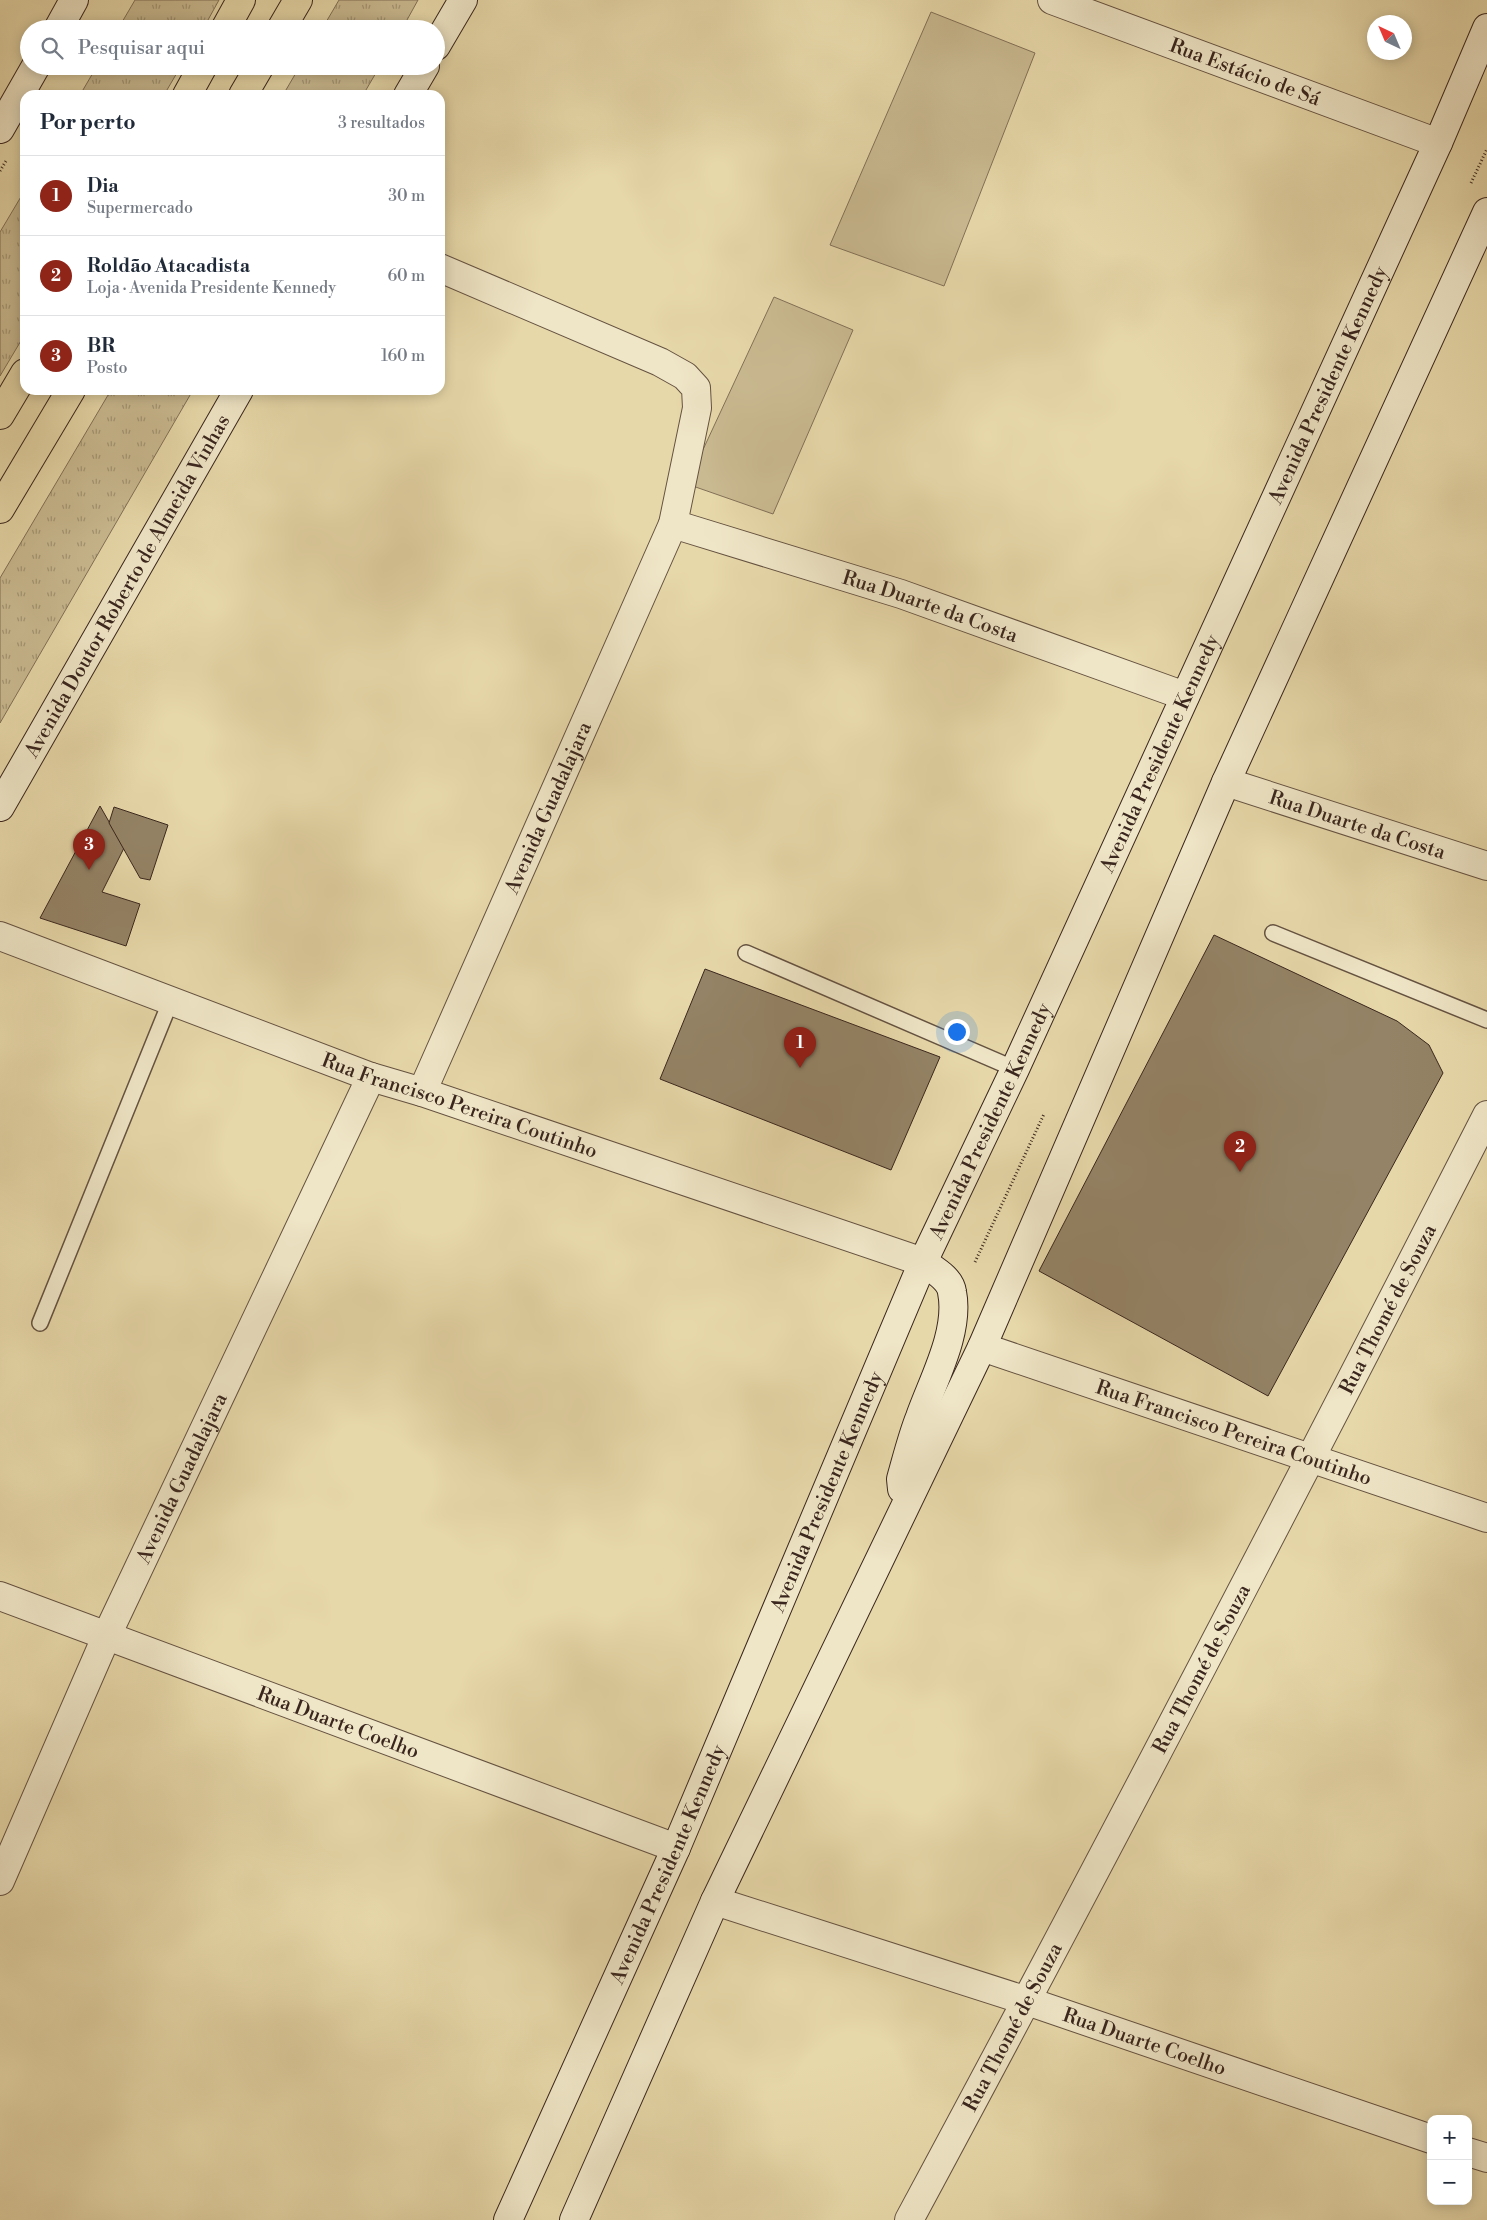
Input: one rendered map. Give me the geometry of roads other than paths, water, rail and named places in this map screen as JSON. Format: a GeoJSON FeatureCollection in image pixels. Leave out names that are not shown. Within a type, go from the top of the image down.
{"type":"FeatureCollection","features":[{"type":"Feature","properties":{"kind":"highway"},"geometry":{"type":"LineString","coordinates":[[229,20],[241,0]]}},
{"type":"Feature","properties":{"kind":"highway"},"geometry":{"type":"LineString","coordinates":[[286,20],[298,0]]}},
{"type":"Feature","properties":{"kind":"highway"},"geometry":{"type":"LineString","coordinates":[[190,90],[198,75]]}},
{"type":"Feature","properties":{"kind":"highway"},"geometry":{"type":"LineString","coordinates":[[246,90],[255,75]]}},
{"type":"Feature","properties":{"kind":"highway"},"geometry":{"type":"LineString","coordinates":[[0,415],[20,381]]}},
{"type":"Feature","properties":{"kind":"highway"},"geometry":{"type":"LineString","coordinates":[[0,509],[68,395]]}},
{"type":"Feature","properties":{"kind":"street"},"geometry":{"type":"LineString","coordinates":[[63,20],[74,0]]}},
{"type":"Feature","properties":{"kind":"street"},"geometry":{"type":"LineString","coordinates":[[445,31],[463,0]]}},
{"type":"Feature","properties":{"kind":"street","name":"Rua Estácio de Sá"},"geometry":{"type":"LineString","coordinates":[[1052,0],[1438,143]]}},
{"type":"Feature","properties":{"kind":"street","name":"Avenida Presidente Kennedy"},"geometry":{"type":"LineString","coordinates":[[508,2220],[676,1848],[923,1262],[1016,1070],[1438,143],[1487,28]]}},
{"type":"Feature","properties":{"kind":"street"},"geometry":{"type":"LineString","coordinates":[[22,90],[31,75]]}},
{"type":"Feature","properties":{"kind":"street"},"geometry":{"type":"LineString","coordinates":[[411,90],[420,75]]}},
{"type":"Feature","properties":{"kind":"street"},"geometry":{"type":"LineString","coordinates":[[0,129],[20,94]]}},
{"type":"Feature","properties":{"kind":"street"},"geometry":{"type":"LineString","coordinates":[[574,2220],[715,1901],[982,1347],[1226,782],[1485,219]]}},
{"type":"Feature","properties":{"kind":"street","name":"Avenida Guadalajara"},"geometry":{"type":"LineString","coordinates":[[422,1092],[673,524],[697,408],[696,388],[686,376],[660,362],[445,270]]}},
{"type":"Feature","properties":{"kind":"street","name":"Avenida Doutor Roberto de Almeida Vinhas"},"geometry":{"type":"LineString","coordinates":[[0,807],[236,395]]}},
{"type":"Feature","properties":{"kind":"street","name":"Rua Duarte da Costa"},"geometry":{"type":"LineString","coordinates":[[673,524],[901,594],[1185,696]]}},
{"type":"Feature","properties":{"kind":"street","name":"Rua Duarte da Costa"},"geometry":{"type":"LineString","coordinates":[[1226,782],[1487,866]]}},
{"type":"Feature","properties":{"kind":"street","name":"Rua Francisco Pereira Coutinho"},"geometry":{"type":"LineString","coordinates":[[0,936],[371,1077],[422,1092],[923,1262],[942,1275],[949,1283],[952,1291],[953,1310],[948,1341],[938,1375],[920,1416],[902,1479],[902,1510]]}},
{"type":"Feature","properties":{"kind":"street","name":"Avenida Guadalajara"},"geometry":{"type":"LineString","coordinates":[[0,1881],[107,1635],[371,1077]]}},
{"type":"Feature","properties":{"kind":"street","name":"Rua Thomé de Souza"},"geometry":{"type":"LineString","coordinates":[[909,2220],[1027,2001],[1312,1458],[1487,1115]]}},
{"type":"Feature","properties":{"kind":"street","name":"Rua Francisco Pereira Coutinho"},"geometry":{"type":"LineString","coordinates":[[982,1347],[1487,1518]]}},
{"type":"Feature","properties":{"kind":"street","name":"Rua Duarte Coelho"},"geometry":{"type":"LineString","coordinates":[[0,1596],[676,1848]]}},
{"type":"Feature","properties":{"kind":"street","name":"Rua Duarte Coelho"},"geometry":{"type":"LineString","coordinates":[[715,1901],[1027,2001],[1427,2138]]}},
{"type":"Feature","properties":{"kind":"street"},"geometry":{"type":"LineString","coordinates":[[1472,2153],[1487,2158]]}},
{"type":"Feature","properties":{"kind":"lane"},"geometry":{"type":"LineString","coordinates":[[1273,933],[1487,1020]]}},
{"type":"Feature","properties":{"kind":"lane"},"geometry":{"type":"LineString","coordinates":[[746,953],[1016,1070]]}},
{"type":"Feature","properties":{"kind":"lane"},"geometry":{"type":"LineString","coordinates":[[40,1323],[171,1000]]}},
{"type":"Feature","properties":{"kind":"place","name":"BR"},"geometry":{"type":"Point","coordinates":[89,870]}},
{"type":"Feature","properties":{"kind":"place","name":"Dia"},"geometry":{"type":"Point","coordinates":[800,1068]}},
{"type":"Feature","properties":{"kind":"place","name":"Roldão Atacadista"},"geometry":{"type":"Point","coordinates":[1240,1172]}}]}
